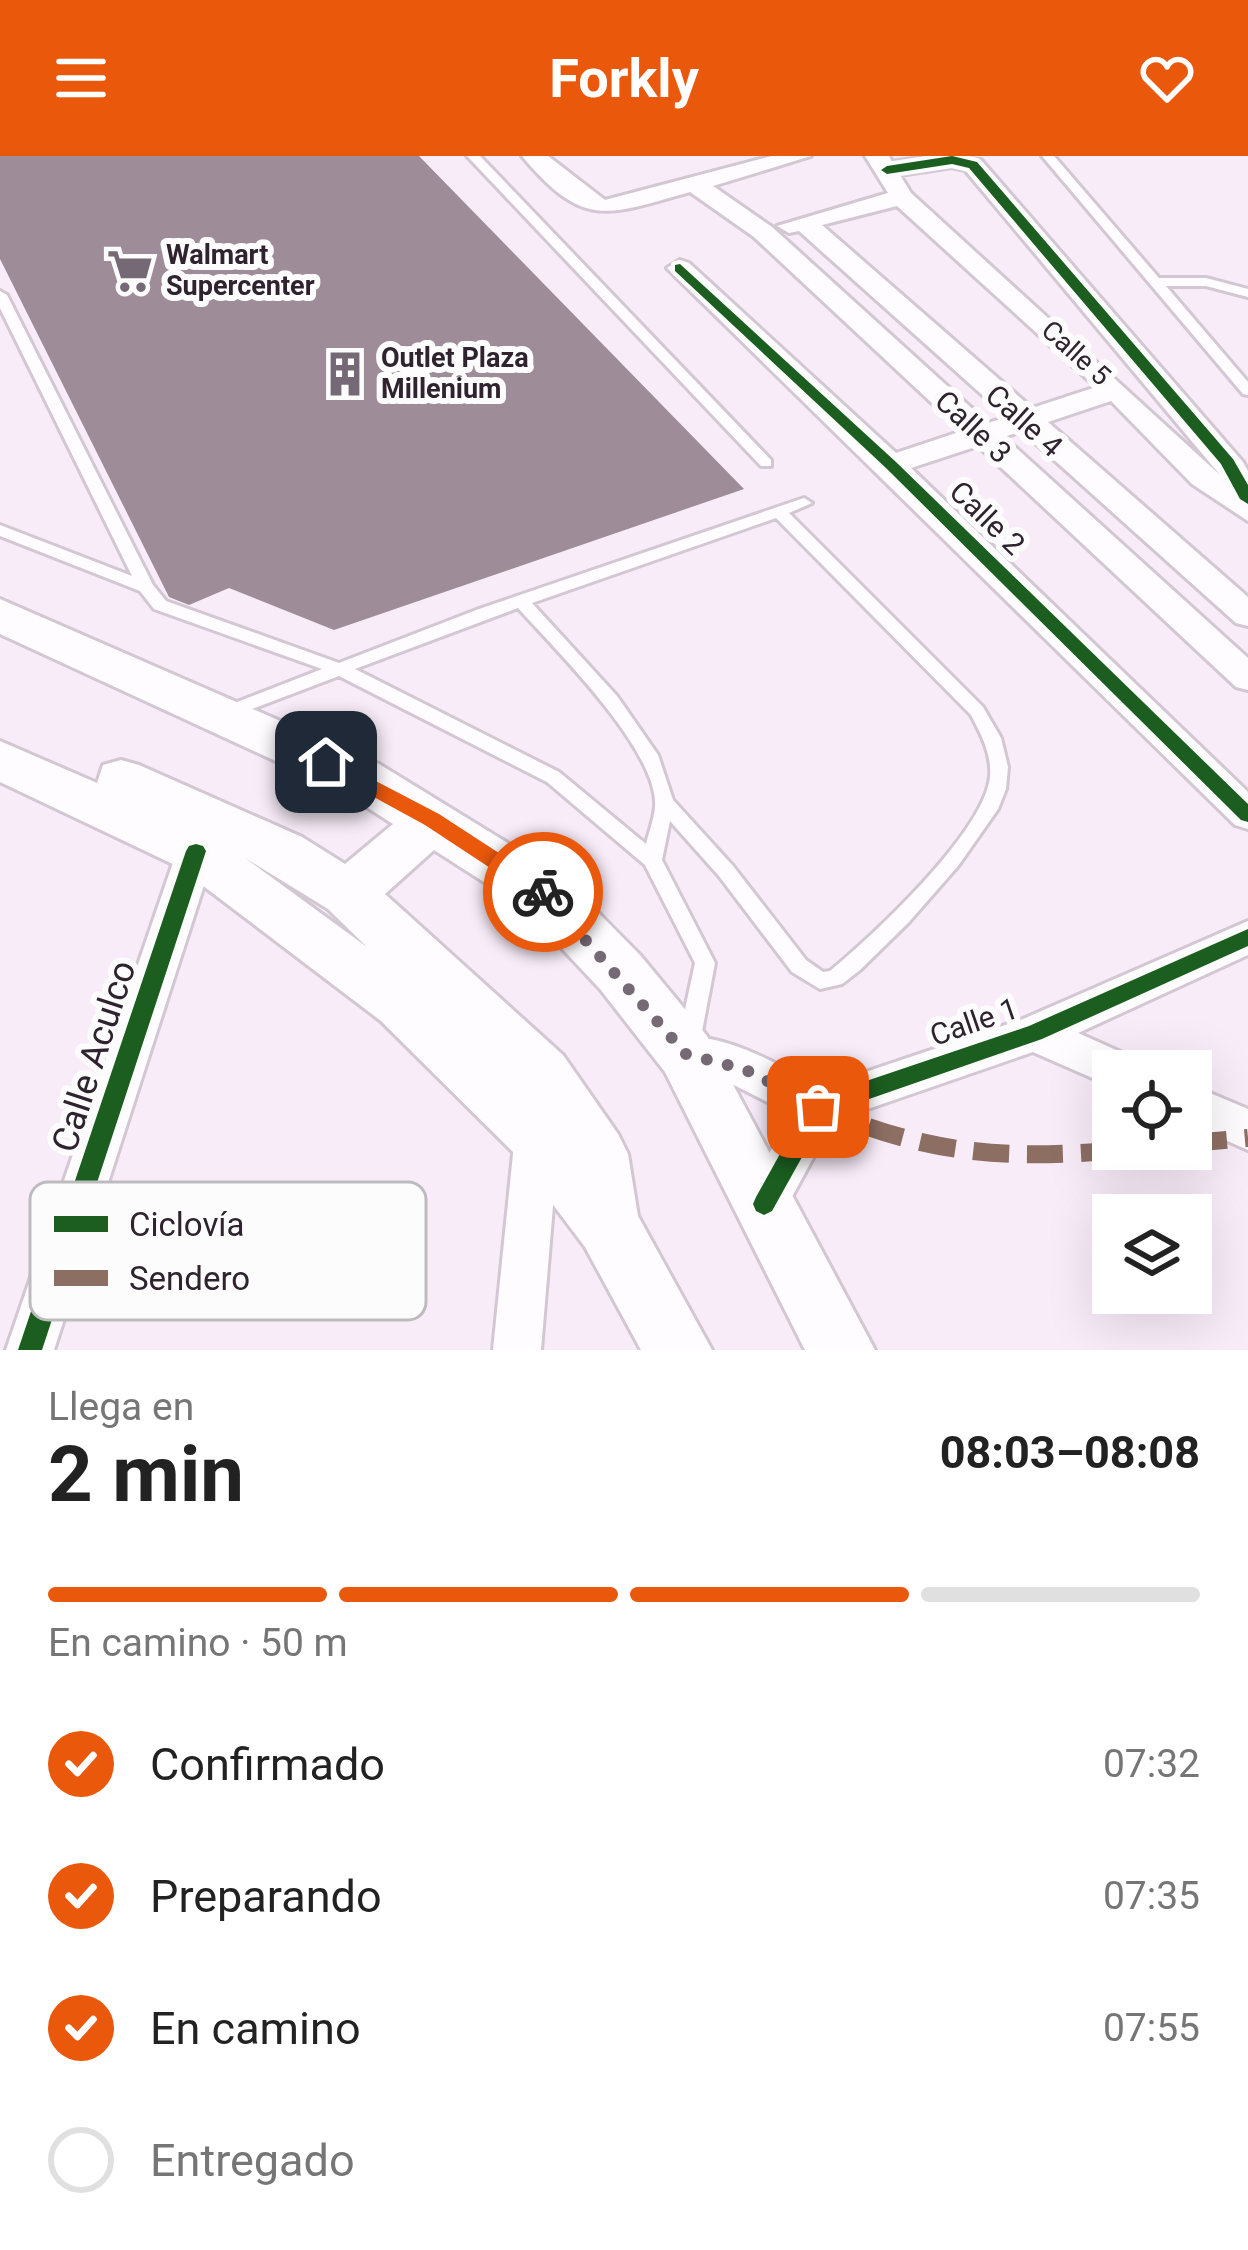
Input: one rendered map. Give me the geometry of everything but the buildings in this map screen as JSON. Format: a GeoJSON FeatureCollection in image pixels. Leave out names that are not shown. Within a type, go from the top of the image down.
{"type":"FeatureCollection","features":[{"type":"Feature","properties":{"kind":"main road"},"geometry":{"type":"LineString","coordinates":[[0,615],[361,778],[543,892],[686,1054],[841,1350]]}},
{"type":"Feature","properties":{"kind":"main road"},"geometry":{"type":"LineString","coordinates":[[0,726],[283,852],[348,894],[542,1075],[596,1154],[608,1225]]}},
{"type":"Feature","properties":{"kind":"main road"},"geometry":{"type":"LineString","coordinates":[[0,760],[196,851],[401,1004],[537,1134],[608,1225],[678,1350]]}},
{"type":"Feature","properties":{"kind":"main road"},"geometry":{"type":"LineString","coordinates":[[348,894],[432,820]]}},
{"type":"Feature","properties":{"kind":"street"},"geometry":{"type":"LineString","coordinates":[[535,156],[586,202],[604,208],[799,156]]}},
{"type":"Feature","properties":{"kind":"street"},"geometry":{"type":"LineString","coordinates":[[882,163],[952,160],[973,165],[1228,462],[1248,499]]}},
{"type":"Feature","properties":{"kind":"street","name":"Calle 5"},"geometry":{"type":"LineString","coordinates":[[882,163],[902,197],[1116,390],[1202,477],[1248,512]]}},
{"type":"Feature","properties":{"kind":"street","name":"Calle 3"},"geometry":{"type":"LineString","coordinates":[[692,183],[763,232],[1248,678]]}},
{"type":"Feature","properties":{"kind":"street"},"geometry":{"type":"LineString","coordinates":[[763,232],[902,197]]}},
{"type":"Feature","properties":{"kind":"street","name":"Calle 4"},"geometry":{"type":"LineString","coordinates":[[804,222],[1248,615]]}},
{"type":"Feature","properties":{"kind":"street","name":"Calle 2"},"geometry":{"type":"LineString","coordinates":[[680,268],[891,465],[1248,815]]}},
{"type":"Feature","properties":{"kind":"street"},"geometry":{"type":"LineString","coordinates":[[891,465],[1116,390]]}},
{"type":"Feature","properties":{"kind":"street","name":"Calle Aculco"},"geometry":{"type":"LineString","coordinates":[[86,1182],[196,851]]}},
{"type":"Feature","properties":{"kind":"street","name":"Calle 1"},"geometry":{"type":"LineString","coordinates":[[818,1107],[1035,1033],[1246,940]]}},
{"type":"Feature","properties":{"kind":"street"},"geometry":{"type":"LineString","coordinates":[[1035,1033],[1092,1059]]}},
{"type":"Feature","properties":{"kind":"street"},"geometry":{"type":"LineString","coordinates":[[686,1054],[746,1070],[818,1107],[764,1204]]}},
{"type":"Feature","properties":{"kind":"street"},"geometry":{"type":"LineString","coordinates":[[1212,1114],[1248,1130]]}},
{"type":"Feature","properties":{"kind":"street"},"geometry":{"type":"LineString","coordinates":[[517,1350],[537,1134]]}},
{"type":"Feature","properties":{"kind":"street","name":"Calle Aculco"},"geometry":{"type":"LineString","coordinates":[[30,1350],[40,1320]]}},
{"type":"Feature","properties":{"kind":"lane"},"geometry":{"type":"LineString","coordinates":[[473,156],[766,463]]}},
{"type":"Feature","properties":{"kind":"lane"},"geometry":{"type":"LineString","coordinates":[[1048,156],[1248,391]]}},
{"type":"Feature","properties":{"kind":"lane"},"geometry":{"type":"LineString","coordinates":[[1157,281],[1206,282],[1248,293]]}},
{"type":"Feature","properties":{"kind":"lane"},"geometry":{"type":"LineString","coordinates":[[0,296],[146,587],[160,605],[343,670],[553,777],[652,860],[705,963],[686,1054]]}},
{"type":"Feature","properties":{"kind":"lane"},"geometry":{"type":"LineString","coordinates":[[221,714],[521,601],[804,503]]}},
{"type":"Feature","properties":{"kind":"lane"},"geometry":{"type":"LineString","coordinates":[[521,601],[611,700],[649,755],[665,803],[727,871],[807,975],[820,981],[845,971],[978,831],[998,788],[999,750],[977,711],[779,512]]}},
{"type":"Feature","properties":{"kind":"lane"},"geometry":{"type":"LineString","coordinates":[[0,530],[146,587]]}},
{"type":"Feature","properties":{"kind":"lane"},"geometry":{"type":"LineString","coordinates":[[652,860],[665,803]]}},
{"type":"Feature","properties":{"kind":"marked path"},"geometry":{"type":"LineString","coordinates":[[818,1107],[937,1150],[1007,1157],[1092,1152]]}},
{"type":"Feature","properties":{"kind":"marked path"},"geometry":{"type":"LineString","coordinates":[[1212,1141],[1248,1138]]}},
{"type":"Feature","properties":{"kind":"cycle path"},"geometry":{"type":"LineString","coordinates":[[887,170],[952,160],[973,165],[1228,462],[1248,499]]}},
{"type":"Feature","properties":{"kind":"cycle path"},"geometry":{"type":"LineString","coordinates":[[680,268],[891,465],[1248,815]]}},
{"type":"Feature","properties":{"kind":"cycle path"},"geometry":{"type":"LineString","coordinates":[[86,1182],[196,851]]}},
{"type":"Feature","properties":{"kind":"cycle path"},"geometry":{"type":"LineString","coordinates":[[764,1204],[818,1107],[1035,1033],[1248,937]]}},
{"type":"Feature","properties":{"kind":"cycle path"},"geometry":{"type":"LineString","coordinates":[[30,1350],[40,1320]]}},
{"type":"Feature","properties":{"kind":"way so far"},"geometry":{"type":"LineString","coordinates":[[543,892],[620,972],[686,1054],[746,1070],[818,1107]]}},
{"type":"Feature","properties":{"kind":"place","name":"Walmart Supercenter"},"geometry":{"type":"Point","coordinates":[130,271]}},
{"type":"Feature","properties":{"kind":"place","name":"Outlet Plaza Millenium"},"geometry":{"type":"Point","coordinates":[345,374]}},
{"type":"Feature","properties":{"kind":"route"},"geometry":{"type":"LineString","coordinates":[[326,762],[432,820],[543,892]]}}]}
